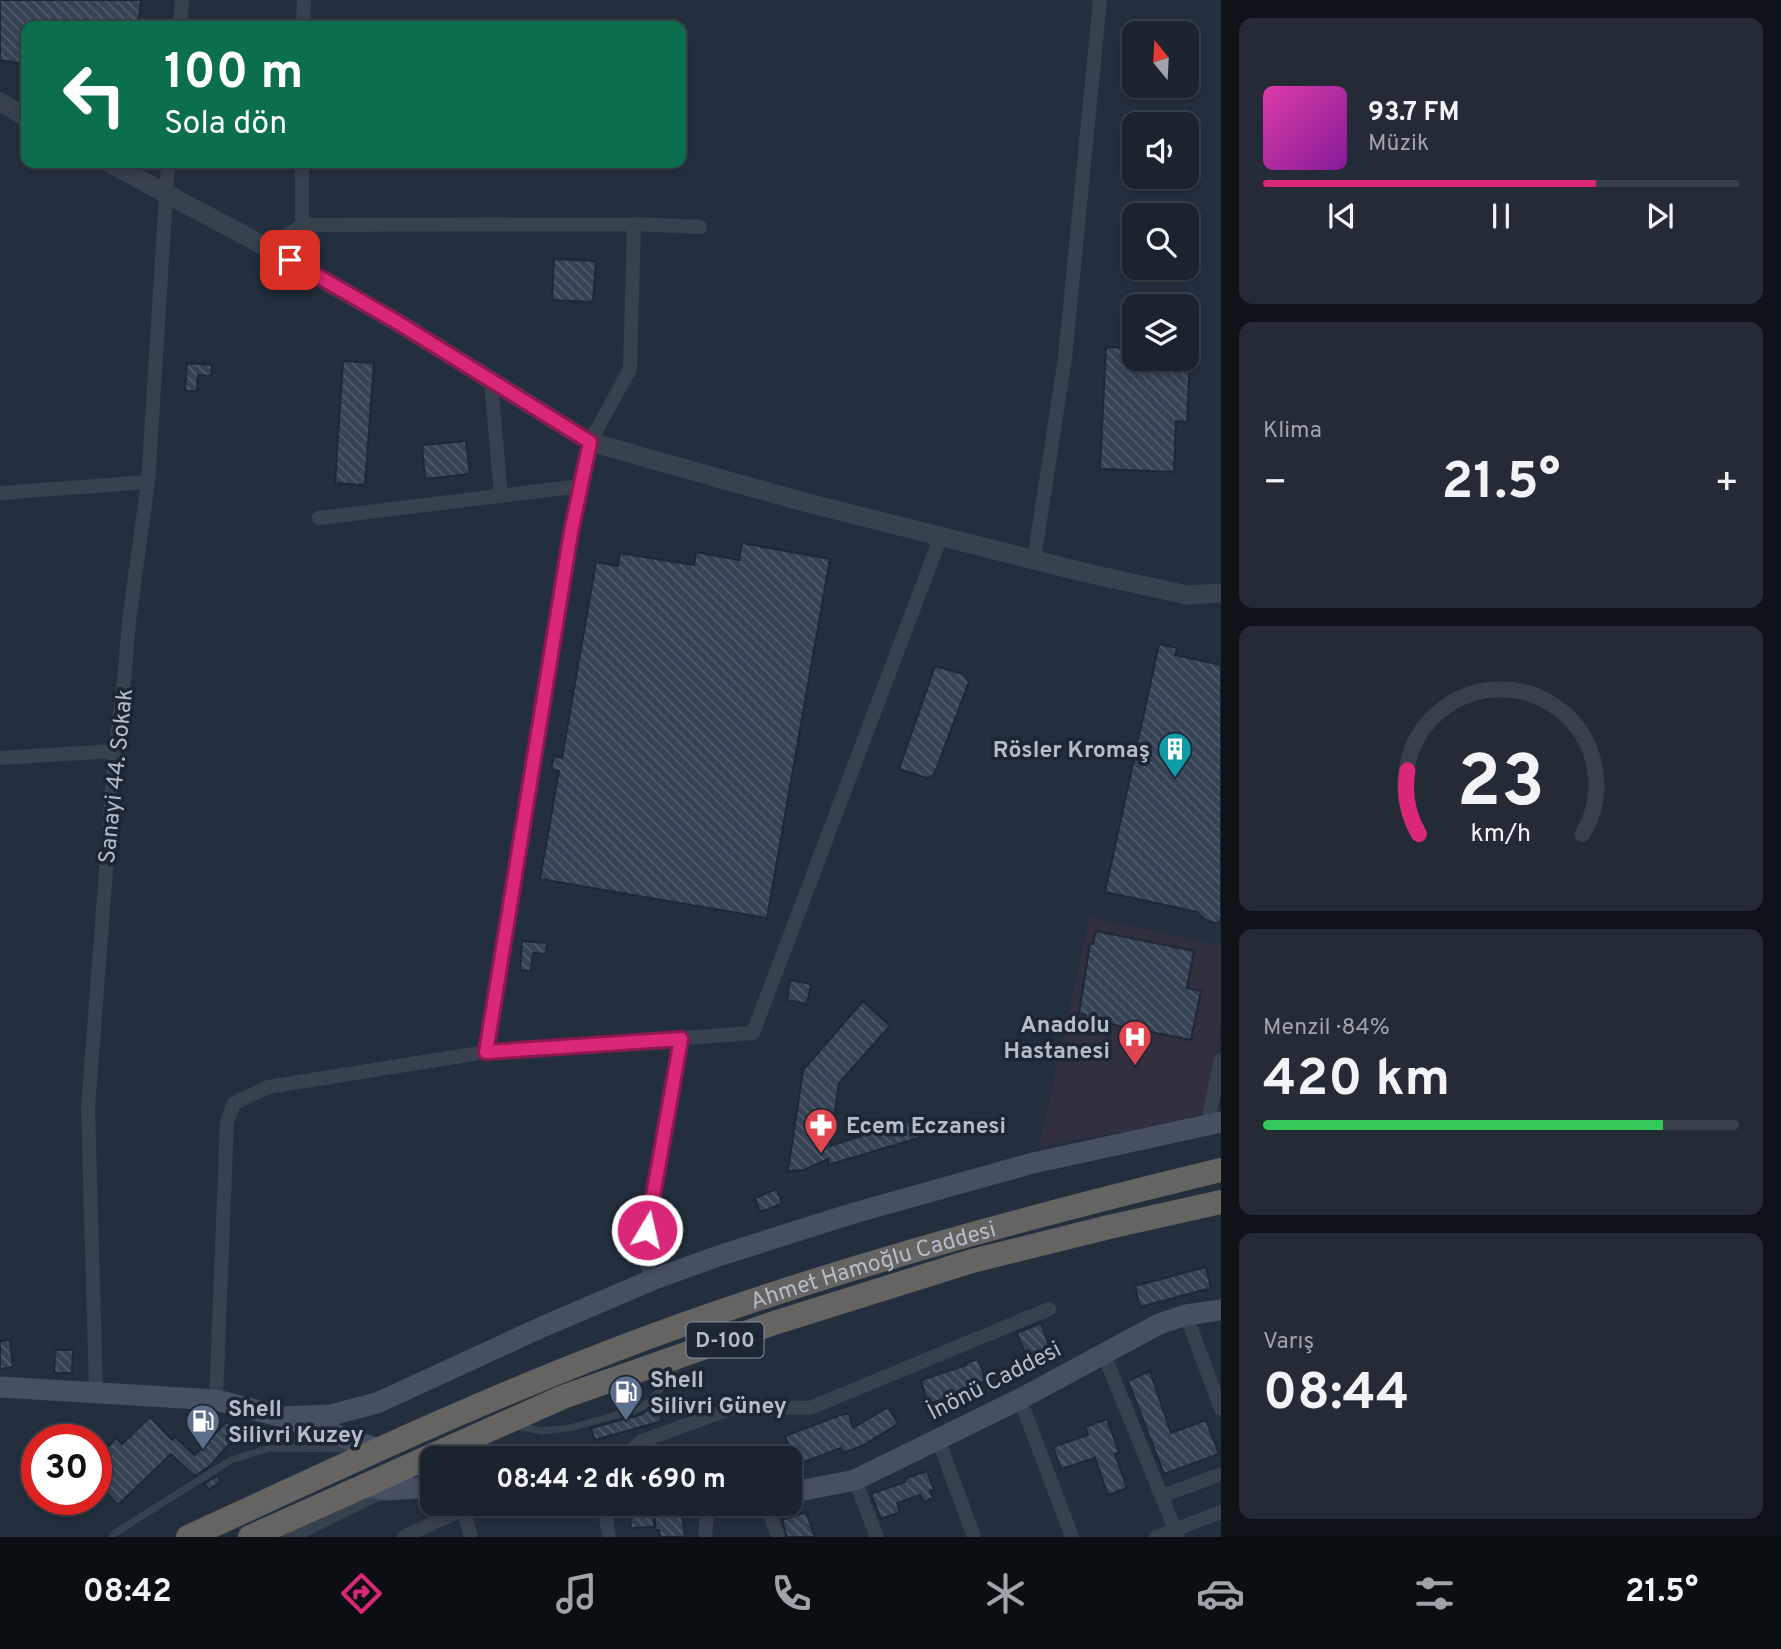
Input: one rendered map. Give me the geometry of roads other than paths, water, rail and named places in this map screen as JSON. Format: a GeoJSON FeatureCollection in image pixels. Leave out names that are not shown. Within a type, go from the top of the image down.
{"type":"FeatureCollection","features":[{"type":"Feature","properties":{"kind":"highway","name":"Ahmet Hamoğlu Caddesi"},"geometry":{"type":"LineString","coordinates":[[188,1537],[378,1449],[613,1350],[748,1303],[961,1236],[1221,1170]]}},
{"type":"Feature","properties":{"kind":"highway","name":"Ahmet Hamoğlu Caddesi"},"geometry":{"type":"LineString","coordinates":[[250,1537],[563,1398],[774,1323],[972,1261],[1221,1202]]}},
{"type":"Feature","properties":{"kind":"main road"},"geometry":{"type":"LineString","coordinates":[[284,1417],[331,1415],[377,1403],[652,1280],[730,1252],[879,1206],[1033,1163],[1214,1124]]}},
{"type":"Feature","properties":{"kind":"main road","name":"İnönü Caddesi"},"geometry":{"type":"LineString","coordinates":[[802,1490],[855,1480],[1020,1399],[1159,1324],[1186,1315],[1221,1310]]}},
{"type":"Feature","properties":{"kind":"main road"},"geometry":{"type":"LineString","coordinates":[[0,1387],[216,1400],[284,1417],[378,1449]]}},
{"type":"Feature","properties":{"kind":"main road"},"geometry":{"type":"LineString","coordinates":[[360,1486],[387,1490],[420,1488]]}},
{"type":"Feature","properties":{"kind":"street"},"geometry":{"type":"LineString","coordinates":[[180,21],[182,0]]}},
{"type":"Feature","properties":{"kind":"street"},"geometry":{"type":"LineString","coordinates":[[303,21],[304,0]]}},
{"type":"Feature","properties":{"kind":"street"},"geometry":{"type":"LineString","coordinates":[[1034,560],[1065,358],[1100,0]]}},
{"type":"Feature","properties":{"kind":"street"},"geometry":{"type":"LineString","coordinates":[[0,102],[21,114]]}},
{"type":"Feature","properties":{"kind":"street"},"geometry":{"type":"LineString","coordinates":[[118,168],[268,248],[397,322],[590,442],[804,502],[1034,560],[1187,594],[1221,593]]}},
{"type":"Feature","properties":{"kind":"street","name":"Sanayi 44. Sokak"},"geometry":{"type":"LineString","coordinates":[[96,1391],[88,1108],[115,751],[148,482],[168,168]]}},
{"type":"Feature","properties":{"kind":"street"},"geometry":{"type":"LineString","coordinates":[[302,168],[302,225]]}},
{"type":"Feature","properties":{"kind":"street"},"geometry":{"type":"LineString","coordinates":[[268,248],[302,225],[634,224],[700,227]]}},
{"type":"Feature","properties":{"kind":"street"},"geometry":{"type":"LineString","coordinates":[[486,1052],[571,532],[590,442],[630,369],[634,224]]}},
{"type":"Feature","properties":{"kind":"street"},"geometry":{"type":"LineString","coordinates":[[491,382],[501,496]]}},
{"type":"Feature","properties":{"kind":"street"},"geometry":{"type":"LineString","coordinates":[[0,494],[148,482]]}},
{"type":"Feature","properties":{"kind":"street"},"geometry":{"type":"LineString","coordinates":[[319,518],[581,486]]}},
{"type":"Feature","properties":{"kind":"street"},"geometry":{"type":"LineString","coordinates":[[216,1400],[227,1122],[234,1103],[268,1087],[486,1052],[753,1033],[941,536]]}},
{"type":"Feature","properties":{"kind":"street"},"geometry":{"type":"LineString","coordinates":[[0,758],[115,751]]}},
{"type":"Feature","properties":{"kind":"street"},"geometry":{"type":"LineString","coordinates":[[652,1280],[643,1254],[681,1039]]}},
{"type":"Feature","properties":{"kind":"street"},"geometry":{"type":"LineString","coordinates":[[1214,1124],[1221,1060]]}},
{"type":"Feature","properties":{"kind":"street"},"geometry":{"type":"LineString","coordinates":[[636,1446],[642,1441],[736,1407],[810,1408],[1049,1309]]}},
{"type":"Feature","properties":{"kind":"street"},"geometry":{"type":"LineString","coordinates":[[1186,1315],[1221,1409]]}},
{"type":"Feature","properties":{"kind":"street"},"geometry":{"type":"LineString","coordinates":[[1103,1352],[1177,1533]]}},
{"type":"Feature","properties":{"kind":"street"},"geometry":{"type":"LineString","coordinates":[[1020,1399],[1072,1537]]}},
{"type":"Feature","properties":{"kind":"street"},"geometry":{"type":"LineString","coordinates":[[938,1439],[974,1537]]}},
{"type":"Feature","properties":{"kind":"street"},"geometry":{"type":"LineString","coordinates":[[1162,1496],[1221,1474]]}},
{"type":"Feature","properties":{"kind":"street"},"geometry":{"type":"LineString","coordinates":[[855,1480],[877,1537]]}},
{"type":"Feature","properties":{"kind":"street"},"geometry":{"type":"LineString","coordinates":[[290,1537],[387,1490]]}},
{"type":"Feature","properties":{"kind":"street"},"geometry":{"type":"LineString","coordinates":[[1156,1537],[1177,1533],[1221,1512]]}},
{"type":"Feature","properties":{"kind":"street"},"geometry":{"type":"LineString","coordinates":[[404,1537],[449,1516]]}},
{"type":"Feature","properties":{"kind":"street"},"geometry":{"type":"LineString","coordinates":[[470,1516],[471,1537]]}},
{"type":"Feature","properties":{"kind":"street"},"geometry":{"type":"LineString","coordinates":[[606,1516],[609,1537]]}},
{"type":"Feature","properties":{"kind":"street"},"geometry":{"type":"LineString","coordinates":[[705,1537],[707,1516]]}},
{"type":"Feature","properties":{"kind":"street"},"geometry":{"type":"LineString","coordinates":[[771,1516],[778,1537]]}},
{"type":"Feature","properties":{"kind":"lane"},"geometry":{"type":"LineString","coordinates":[[502,1423],[542,1431],[570,1428],[638,1409],[650,1402],[666,1384],[678,1368],[683,1355]]}},
{"type":"Feature","properties":{"kind":"lane"},"geometry":{"type":"LineString","coordinates":[[112,1537],[231,1460],[270,1448],[378,1449]]}},
{"type":"Feature","properties":{"kind":"place","name":"Rösler Kromaş"},"geometry":{"type":"Point","coordinates":[1175,779]}},
{"type":"Feature","properties":{"kind":"place","name":"Anadolu Hastanesi"},"geometry":{"type":"Point","coordinates":[1135,1067]}},
{"type":"Feature","properties":{"kind":"place","name":"Ecem Eczanesi"},"geometry":{"type":"Point","coordinates":[821,1155]}},
{"type":"Feature","properties":{"kind":"place","name":"Shell Silivri Güney"},"geometry":{"type":"Point","coordinates":[626,1422]}},
{"type":"Feature","properties":{"kind":"place","name":"Shell Silivri Kuzey"},"geometry":{"type":"Point","coordinates":[203,1451]}}]}
